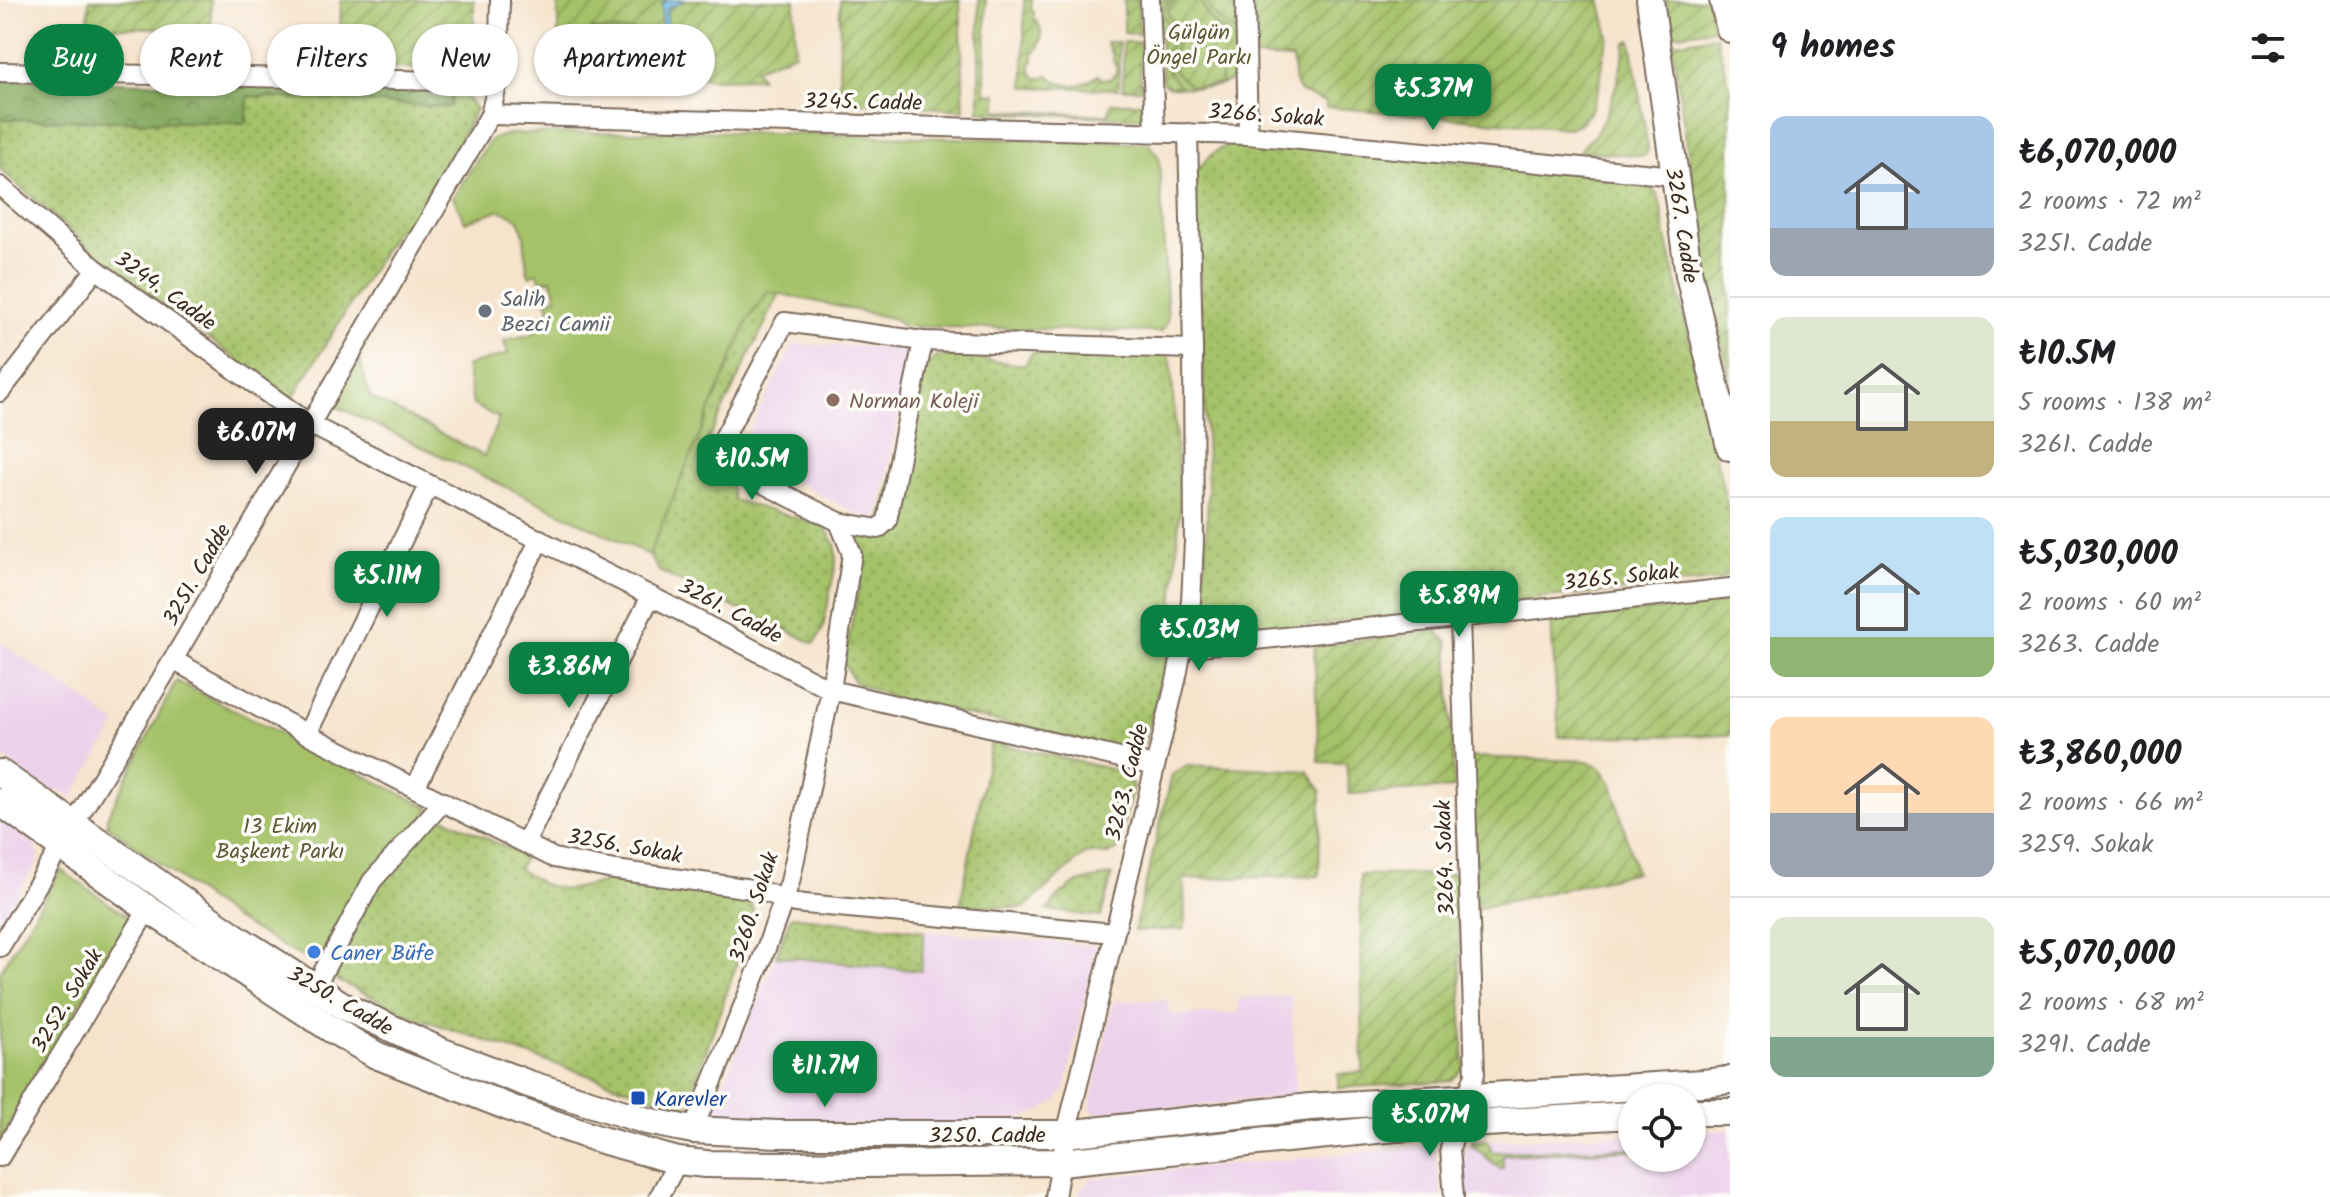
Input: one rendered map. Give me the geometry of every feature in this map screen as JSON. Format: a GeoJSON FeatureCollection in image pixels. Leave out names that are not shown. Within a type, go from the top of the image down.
{"type":"FeatureCollection","features":[{"type":"Feature","properties":{"kind":"street","name":"3251. Cadde"},"geometry":{"type":"LineString","coordinates":[[499,24],[500,0]]}},
{"type":"Feature","properties":{"kind":"street"},"geometry":{"type":"LineString","coordinates":[[1150,0],[1155,132]]}},
{"type":"Feature","properties":{"kind":"street"},"geometry":{"type":"LineString","coordinates":[[1245,0],[1248,135]]}},
{"type":"Feature","properties":{"kind":"street","name":"3267. Cadde"},"geometry":{"type":"LineString","coordinates":[[1650,0],[1689,275],[1730,447]]}},
{"type":"Feature","properties":{"kind":"street"},"geometry":{"type":"LineString","coordinates":[[1723,0],[1730,29]]}},
{"type":"Feature","properties":{"kind":"street"},"geometry":{"type":"LineString","coordinates":[[0,72],[412,80]]}},
{"type":"Feature","properties":{"kind":"street","name":"3251. Cadde"},"geometry":{"type":"LineString","coordinates":[[0,947],[311,425],[490,115],[495,96]]}},
{"type":"Feature","properties":{"kind":"street","name":"3245. Cadde"},"geometry":{"type":"LineString","coordinates":[[490,115],[1188,133]]}},
{"type":"Feature","properties":{"kind":"street","name":"3266. Sokak"},"geometry":{"type":"LineString","coordinates":[[1188,133],[1248,135],[1675,176]]}},
{"type":"Feature","properties":{"kind":"street","name":"3263. Cadde"},"geometry":{"type":"LineString","coordinates":[[1055,1197],[1066,1134],[1183,648],[1194,563],[1188,133]]}},
{"type":"Feature","properties":{"kind":"street","name":"3244. Cadde"},"geometry":{"type":"LineString","coordinates":[[0,186],[96,269],[311,425]]}},
{"type":"Feature","properties":{"kind":"street"},"geometry":{"type":"LineString","coordinates":[[0,392],[96,269]]}},
{"type":"Feature","properties":{"kind":"street"},"geometry":{"type":"LineString","coordinates":[[923,341],[887,521],[878,529],[839,522],[740,472],[719,447],[785,322],[923,341],[1193,349]]}},
{"type":"Feature","properties":{"kind":"street","name":"3261. Cadde"},"geometry":{"type":"LineString","coordinates":[[311,425],[540,539],[831,690],[1154,766]]}},
{"type":"Feature","properties":{"kind":"street"},"geometry":{"type":"LineString","coordinates":[[307,734],[429,486]]}},
{"type":"Feature","properties":{"kind":"street","name":"3260. Sokak"},"geometry":{"type":"LineString","coordinates":[[693,1130],[790,882],[831,690],[852,554],[839,522]]}},
{"type":"Feature","properties":{"kind":"street"},"geometry":{"type":"LineString","coordinates":[[415,788],[540,539]]}},
{"type":"Feature","properties":{"kind":"street","name":"3265. Sokak"},"geometry":{"type":"LineString","coordinates":[[1183,648],[1730,588]]}},
{"type":"Feature","properties":{"kind":"street"},"geometry":{"type":"LineString","coordinates":[[525,843],[651,596]]}},
{"type":"Feature","properties":{"kind":"street","name":"3264. Sokak"},"geometry":{"type":"LineString","coordinates":[[1460,618],[1475,1074],[1467,1096]]}},
{"type":"Feature","properties":{"kind":"street","name":"3256. Sokak"},"geometry":{"type":"LineString","coordinates":[[173,660],[307,734],[554,858],[759,890],[795,903],[1114,933]]}},
{"type":"Feature","properties":{"kind":"street","name":"3250. Cadde"},"geometry":{"type":"LineString","coordinates":[[0,773],[148,909],[376,1055],[518,1111],[598,1139],[678,1161],[777,1165],[1061,1162],[1381,1129],[1618,1116]]}},
{"type":"Feature","properties":{"kind":"street","name":"3250. Cadde"},"geometry":{"type":"LineString","coordinates":[[0,802],[69,835],[345,1007],[381,1025],[483,1067],[647,1121],[693,1130],[777,1134],[1066,1134],[1310,1107],[1730,1080]]}},
{"type":"Feature","properties":{"kind":"street"},"geometry":{"type":"LineString","coordinates":[[315,987],[372,881],[443,802]]}},
{"type":"Feature","properties":{"kind":"street","name":"3252. Sokak"},"geometry":{"type":"LineString","coordinates":[[0,1157],[148,909]]}},
{"type":"Feature","properties":{"kind":"street"},"geometry":{"type":"LineString","coordinates":[[1454,1197],[1450,1149],[1467,1096]]}},
{"type":"Feature","properties":{"kind":"street"},"geometry":{"type":"LineString","coordinates":[[1706,1112],[1730,1112]]}},
{"type":"Feature","properties":{"kind":"street"},"geometry":{"type":"LineString","coordinates":[[659,1197],[693,1130]]}},
{"type":"Feature","properties":{"kind":"shaded area","name":"Norman Koleji"},"geometry":{"type":"Polygon","coordinates":[[[794,344],[912,349],[877,519],[872,522],[739,451],[794,344]]]}},
{"type":"Feature","properties":{"kind":"shaded area"},"geometry":{"type":"Polygon","coordinates":[[[0,642],[91,704],[116,725],[72,798],[45,787],[0,756],[0,642]]]}},
{"type":"Feature","properties":{"kind":"shaded area"},"geometry":{"type":"Polygon","coordinates":[[[0,820],[34,844],[39,855],[0,923],[0,820]]]}},
{"type":"Feature","properties":{"kind":"shaded area"},"geometry":{"type":"Polygon","coordinates":[[[924,931],[1096,946],[1065,1089],[1057,1100],[1043,1110],[1003,1125],[708,1122],[776,956],[921,971],[924,931]]]}},
{"type":"Feature","properties":{"kind":"shaded area"},"geometry":{"type":"Polygon","coordinates":[[[1291,996],[1296,1096],[1098,1115],[1092,1110],[1091,1102],[1114,1001],[1169,1000],[1170,1015],[1239,1013],[1239,998],[1291,996]]]}},
{"type":"Feature","properties":{"kind":"shaded area"},"geometry":{"type":"Polygon","coordinates":[[[1730,1130],[1730,1197],[1464,1197],[1460,1160],[1471,1141],[1618,1135],[1618,1172],[1706,1172],[1706,1131],[1730,1130]]]}},
{"type":"Feature","properties":{"kind":"shaded area"},"geometry":{"type":"Polygon","coordinates":[[[1434,1145],[1442,1197],[1078,1197],[1082,1187],[1093,1178],[1434,1145]]]}},
{"type":"Feature","properties":{"kind":"green space"},"geometry":{"type":"Polygon","coordinates":[[[89,0],[211,0],[211,24],[140,24],[140,28],[124,28],[124,24],[88,24],[89,0]]]}},
{"type":"Feature","properties":{"kind":"green space"},"geometry":{"type":"Polygon","coordinates":[[[341,0],[474,0],[474,24],[412,24],[412,68],[396,68],[396,24],[340,24],[341,0]]]}},
{"type":"Feature","properties":{"kind":"green space"},"geometry":{"type":"Polygon","coordinates":[[[558,0],[795,0],[795,53],[756,68],[761,78],[715,79],[715,24],[558,24],[558,0]]]}},
{"type":"Feature","properties":{"kind":"green space"},"geometry":{"type":"Polygon","coordinates":[[[840,0],[960,0],[964,110],[839,101],[840,0]]]}},
{"type":"Feature","properties":{"kind":"green space"},"geometry":{"type":"Polygon","coordinates":[[[979,0],[986,0],[985,93],[997,94],[997,110],[1108,115],[1111,103],[1142,103],[1142,118],[979,112],[979,0]]]}},
{"type":"Feature","properties":{"kind":"green space"},"geometry":{"type":"Polygon","coordinates":[[[1024,0],[1032,0],[1034,20],[1041,33],[1031,64],[1031,72],[1036,78],[1048,75],[1067,85],[1086,82],[1098,75],[1102,79],[1110,79],[1116,73],[1116,65],[1106,42],[1119,42],[1119,89],[1024,87],[1024,0]]]}},
{"type":"Feature","properties":{"kind":"green space"},"geometry":{"type":"Polygon","coordinates":[[[1124,0],[1138,0],[1139,34],[1124,33],[1124,0]]]}},
{"type":"Feature","properties":{"kind":"green space","name":"Gülgün Öngel Parkı"},"geometry":{"type":"Polygon","coordinates":[[[1159,0],[1236,0],[1238,75],[1215,86],[1170,87],[1164,84],[1159,0]]]}},
{"type":"Feature","properties":{"kind":"green space"},"geometry":{"type":"Polygon","coordinates":[[[1159,0],[1170,0],[1163,15],[1176,35],[1166,52],[1166,63],[1170,74],[1181,87],[1170,87],[1162,81],[1159,0]]]}},
{"type":"Feature","properties":{"kind":"green space","name":"Gülgün Öngel Parkı"},"geometry":{"type":"Polygon","coordinates":[[[1176,0],[1202,0],[1210,19],[1237,42],[1238,75],[1235,80],[1234,69],[1221,69],[1221,85],[1192,87],[1172,68],[1172,57],[1181,33],[1168,10],[1176,0]]]}},
{"type":"Feature","properties":{"kind":"green space"},"geometry":{"type":"Polygon","coordinates":[[[1207,0],[1236,0],[1237,34],[1211,13],[1207,0]]]}},
{"type":"Feature","properties":{"kind":"green space"},"geometry":{"type":"Polygon","coordinates":[[[1253,0],[1600,0],[1609,37],[1600,84],[1590,113],[1581,123],[1569,128],[1326,107],[1326,102],[1300,92],[1295,83],[1292,59],[1255,57],[1253,0]]]}},
{"type":"Feature","properties":{"kind":"green space"},"geometry":{"type":"Polygon","coordinates":[[[1666,0],[1707,0],[1714,29],[1671,35],[1666,0]]]}},
{"type":"Feature","properties":{"kind":"green space"},"geometry":{"type":"Polygon","coordinates":[[[1716,36],[1730,89],[1730,381],[1707,281],[1672,43],[1716,36]]]}},
{"type":"Feature","properties":{"kind":"green space"},"geometry":{"type":"Polygon","coordinates":[[[1631,40],[1648,149],[1644,156],[1579,151],[1603,121],[1626,43],[1631,40]]]}},
{"type":"Feature","properties":{"kind":"green space"},"geometry":{"type":"Polygon","coordinates":[[[1123,42],[1140,42],[1141,89],[1123,89],[1123,42]]]}},
{"type":"Feature","properties":{"kind":"green space"},"geometry":{"type":"Polygon","coordinates":[[[0,79],[24,80],[24,96],[124,96],[124,82],[140,83],[140,96],[248,96],[247,123],[0,119],[0,79]]]}},
{"type":"Feature","properties":{"kind":"green space"},"geometry":{"type":"Polygon","coordinates":[[[251,86],[267,86],[267,96],[396,96],[396,89],[412,90],[412,96],[452,96],[450,107],[248,96],[251,96],[251,86]]]}},
{"type":"Feature","properties":{"kind":"green space"},"geometry":{"type":"Polygon","coordinates":[[[247,96],[449,107],[452,96],[463,96],[476,109],[415,225],[397,229],[291,400],[110,266],[0,169],[0,119],[246,123],[247,96]]]}},
{"type":"Feature","properties":{"kind":"green space"},"geometry":{"type":"Polygon","coordinates":[[[691,131],[1148,143],[1159,157],[1168,321],[1161,332],[902,326],[895,319],[768,291],[748,320],[649,555],[334,405],[360,360],[370,397],[484,456],[499,418],[473,405],[466,366],[508,354],[504,341],[535,333],[534,326],[543,323],[540,315],[550,311],[547,301],[557,297],[551,279],[541,282],[538,273],[529,276],[523,230],[517,218],[499,210],[465,222],[453,197],[490,140],[508,134],[691,131]]]}},
{"type":"Feature","properties":{"kind":"green space"},"geometry":{"type":"Polygon","coordinates":[[[1233,143],[1263,143],[1626,178],[1652,189],[1661,207],[1730,518],[1730,573],[1719,580],[1544,597],[1211,637],[1202,629],[1200,618],[1208,488],[1195,174],[1211,155],[1233,143]]]}},
{"type":"Feature","properties":{"kind":"green space"},"geometry":{"type":"Polygon","coordinates":[[[768,291],[780,293],[702,452],[716,460],[725,471],[733,500],[824,526],[836,545],[836,563],[823,629],[814,644],[659,571],[649,555],[748,320],[768,291]]]}},
{"type":"Feature","properties":{"kind":"green space"},"geometry":{"type":"Polygon","coordinates":[[[960,353],[984,360],[1025,365],[1032,353],[1166,353],[1171,360],[1180,504],[1171,642],[1141,747],[1111,747],[898,700],[854,682],[844,663],[862,570],[856,529],[876,537],[922,369],[937,357],[960,353]]]}},
{"type":"Feature","properties":{"kind":"green space"},"geometry":{"type":"Polygon","coordinates":[[[1730,604],[1730,735],[1559,737],[1551,621],[1730,604]]]}},
{"type":"Feature","properties":{"kind":"green space"},"geometry":{"type":"Polygon","coordinates":[[[1436,631],[1448,642],[1454,788],[1349,794],[1346,763],[1319,762],[1314,646],[1436,631]]]}},
{"type":"Feature","properties":{"kind":"green space","name":"13 Ekim Başkent Parkı"},"geometry":{"type":"Polygon","coordinates":[[[176,681],[430,808],[318,966],[234,919],[107,825],[107,817],[176,681]]]}},
{"type":"Feature","properties":{"kind":"green space"},"geometry":{"type":"Polygon","coordinates":[[[991,742],[1115,770],[1133,786],[1118,849],[1107,855],[1086,853],[1024,908],[960,905],[991,742]]]}},
{"type":"Feature","properties":{"kind":"green space"},"geometry":{"type":"Polygon","coordinates":[[[1471,757],[1588,761],[1601,768],[1612,784],[1636,872],[1476,909],[1471,757]]]}},
{"type":"Feature","properties":{"kind":"green space"},"geometry":{"type":"Polygon","coordinates":[[[1187,765],[1308,771],[1321,791],[1319,876],[1184,879],[1185,929],[1134,931],[1172,775],[1187,765]]]}},
{"type":"Feature","properties":{"kind":"green space"},"geometry":{"type":"Polygon","coordinates":[[[436,817],[443,817],[524,856],[519,869],[542,884],[566,890],[621,879],[749,899],[754,915],[686,1108],[415,1017],[334,979],[375,885],[436,817]]]}},
{"type":"Feature","properties":{"kind":"green space"},"geometry":{"type":"Polygon","coordinates":[[[61,870],[130,918],[0,1141],[0,972],[61,870]]]}},
{"type":"Feature","properties":{"kind":"green space"},"geometry":{"type":"Polygon","coordinates":[[[1457,874],[1464,1068],[1451,1081],[1338,1088],[1338,1074],[1363,1072],[1360,875],[1457,874]]]}},
{"type":"Feature","properties":{"kind":"green space"},"geometry":{"type":"Polygon","coordinates":[[[1112,875],[1101,917],[1047,910],[1075,884],[1112,875]]]}},
{"type":"Feature","properties":{"kind":"green space"},"geometry":{"type":"Polygon","coordinates":[[[791,916],[924,931],[921,971],[776,956],[791,916]]]}},
{"type":"Feature","properties":{"kind":"green space"},"geometry":{"type":"Polygon","coordinates":[[[1486,1140],[1492,1152],[1618,1151],[1503,1155],[1503,1168],[1499,1168],[1472,1145],[1472,1141],[1486,1140]]]}},
{"type":"Feature","properties":{"kind":"water"},"geometry":{"type":"Polygon","coordinates":[[[687,0],[667,8],[667,24],[662,24],[662,3],[687,0]]]}},
{"type":"Feature","properties":{"kind":"place","name":"Salih Bezci Camii"},"geometry":{"type":"Point","coordinates":[485,311]}},
{"type":"Feature","properties":{"kind":"place","name":"Norman Koleji"},"geometry":{"type":"Point","coordinates":[833,400]}},
{"type":"Feature","properties":{"kind":"place","name":"Caner Büfe"},"geometry":{"type":"Point","coordinates":[314,952]}},
{"type":"Feature","properties":{"kind":"place","name":"Karevler"},"geometry":{"type":"Point","coordinates":[638,1098]}}]}
